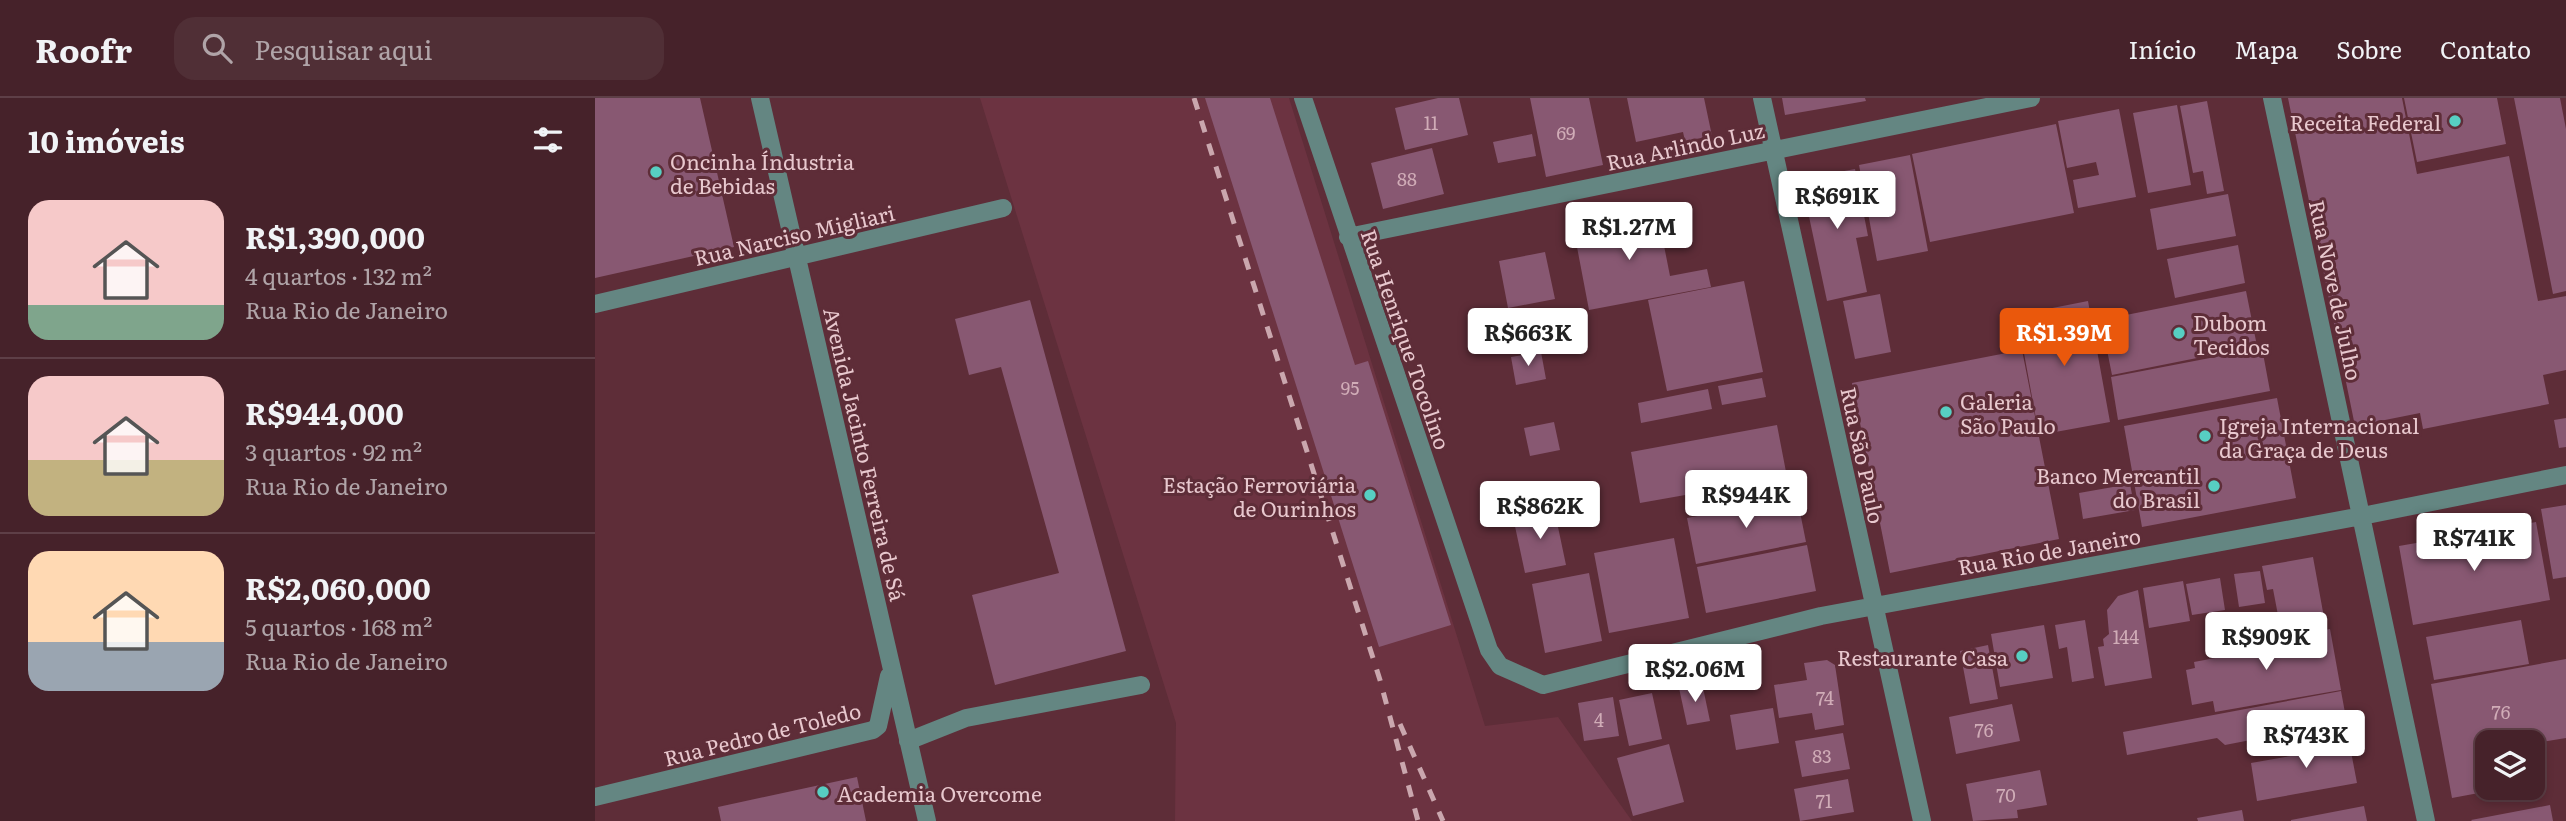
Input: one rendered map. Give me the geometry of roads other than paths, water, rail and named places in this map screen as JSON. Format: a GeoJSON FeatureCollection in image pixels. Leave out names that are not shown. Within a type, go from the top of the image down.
{"type":"FeatureCollection","features":[{"type":"Feature","properties":{"kind":"street","name":"Avenida Jacinto Ferreira de Sá"},"geometry":{"type":"LineString","coordinates":[[760,98],[927,821]]}},
{"type":"Feature","properties":{"kind":"street","name":"Rua Henrique Tocolino"},"geometry":{"type":"LineString","coordinates":[[1303,98],[1489,650],[1500,666],[1543,686]]}},
{"type":"Feature","properties":{"kind":"street","name":"Rua São Paulo"},"geometry":{"type":"LineString","coordinates":[[1762,98],[1921,821]]}},
{"type":"Feature","properties":{"kind":"street","name":"Rua Arlindo Luz"},"geometry":{"type":"LineString","coordinates":[[1348,237],[2031,98]]}},
{"type":"Feature","properties":{"kind":"street","name":"Rua Nove de Julho"},"geometry":{"type":"LineString","coordinates":[[2272,98],[2427,821]]}},
{"type":"Feature","properties":{"kind":"street","name":"Rua Narciso Migliari"},"geometry":{"type":"LineString","coordinates":[[595,304],[1003,208]]}},
{"type":"Feature","properties":{"kind":"street","name":"Rua Rio de Janeiro"},"geometry":{"type":"LineString","coordinates":[[1543,686],[1874,605],[2362,516],[2566,475]]}},
{"type":"Feature","properties":{"kind":"street","name":"Rua Pedro de Toledo"},"geometry":{"type":"LineString","coordinates":[[595,797],[873,730],[878,726],[884,707],[891,666]]}},
{"type":"Feature","properties":{"kind":"street"},"geometry":{"type":"LineString","coordinates":[[908,741],[966,718],[1141,685]]}},
{"type":"Feature","properties":{"kind":"railway"},"geometry":{"type":"LineString","coordinates":[[1194,98],[1380,680],[1418,821]]}},
{"type":"Feature","properties":{"kind":"railway"},"geometry":{"type":"LineString","coordinates":[[1400,724],[1443,821]]}},
{"type":"Feature","properties":{"kind":"place","name":"Receita Federal"},"geometry":{"type":"Point","coordinates":[2455,121]}},
{"type":"Feature","properties":{"kind":"place","name":"Oncinha Índustria de Bebidas"},"geometry":{"type":"Point","coordinates":[656,172]}},
{"type":"Feature","properties":{"kind":"place","name":"Dubom Tecidos"},"geometry":{"type":"Point","coordinates":[2179,333]}},
{"type":"Feature","properties":{"kind":"place","name":"Galeria São Paulo"},"geometry":{"type":"Point","coordinates":[1946,412]}},
{"type":"Feature","properties":{"kind":"place","name":"Igreja Internacional da Graça de Deus"},"geometry":{"type":"Point","coordinates":[2205,436]}},
{"type":"Feature","properties":{"kind":"place","name":"Banco Mercantil do Brasil"},"geometry":{"type":"Point","coordinates":[2214,486]}},
{"type":"Feature","properties":{"kind":"place","name":"Estação Ferroviária de Ourinhos"},"geometry":{"type":"Point","coordinates":[1370,495]}},
{"type":"Feature","properties":{"kind":"place","name":"Restaurante Casa"},"geometry":{"type":"Point","coordinates":[2022,656]}},
{"type":"Feature","properties":{"kind":"place","name":"Academia Overcome"},"geometry":{"type":"Point","coordinates":[823,792]}}]}
